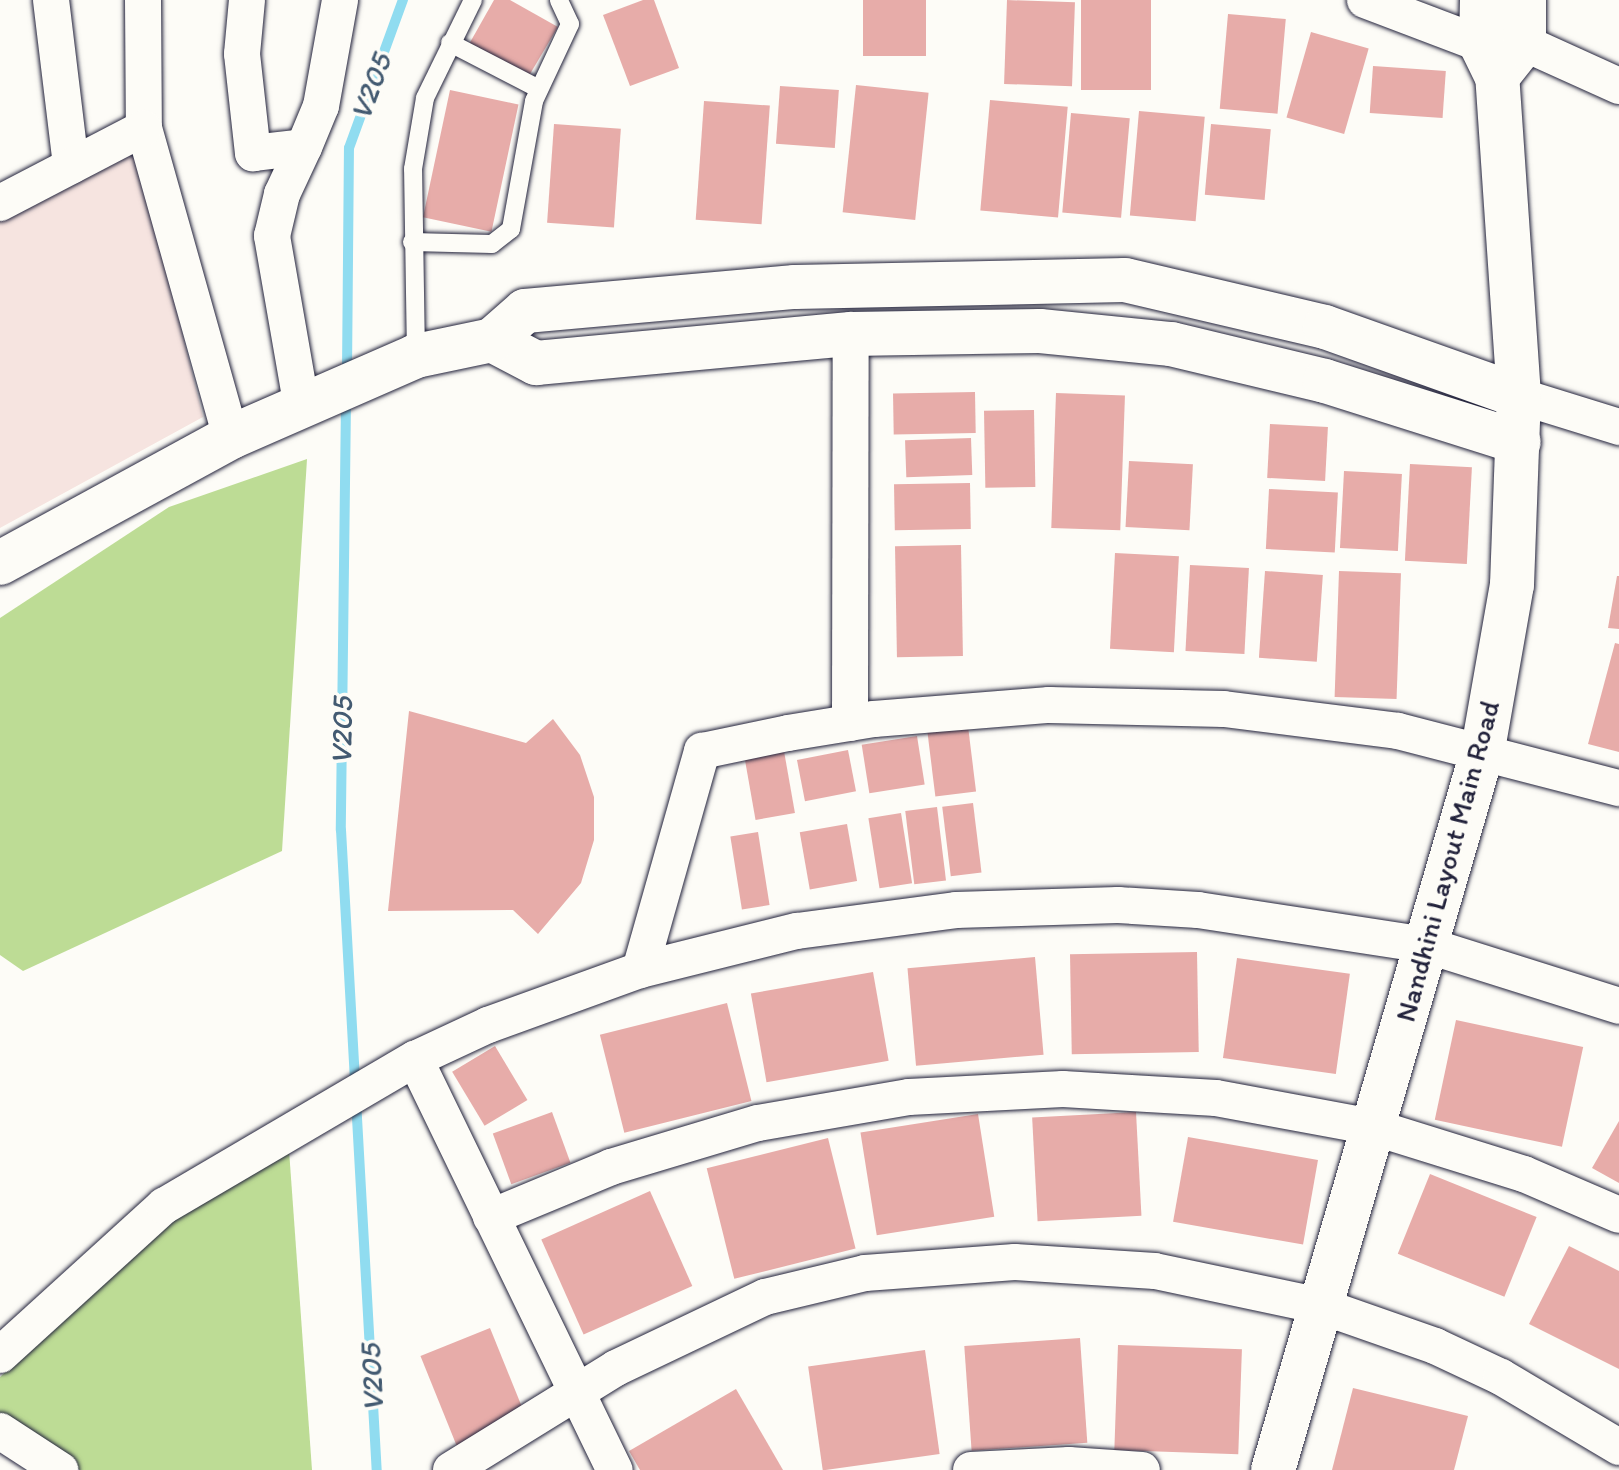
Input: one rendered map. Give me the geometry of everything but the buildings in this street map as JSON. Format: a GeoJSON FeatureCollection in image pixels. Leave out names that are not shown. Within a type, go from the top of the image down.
{"type":"FeatureCollection","features":[{"type":"Feature","properties":{"kind":"street"},"geometry":{"type":"LineString","coordinates":[[51,0],[71,166]]}},
{"type":"Feature","properties":{"kind":"street"},"geometry":{"type":"LineString","coordinates":[[143,0],[144,128],[231,437]]}},
{"type":"Feature","properties":{"kind":"street"},"geometry":{"type":"LineString","coordinates":[[247,0],[242,54],[253,153],[304,147]]}},
{"type":"Feature","properties":{"kind":"street"},"geometry":{"type":"LineString","coordinates":[[332,395],[272,236],[282,194],[321,106],[340,0]]}},
{"type":"Feature","properties":{"kind":"street"},"geometry":{"type":"LineString","coordinates":[[1365,0],[1489,61],[1524,43]]}},
{"type":"Feature","properties":{"kind":"street","name":"Nandhini Layout Main Road"},"geometry":{"type":"LineString","coordinates":[[1273,1470],[1483,749],[1512,585],[1519,396],[1482,0]]}},
{"type":"Feature","properties":{"kind":"street"},"geometry":{"type":"LineString","coordinates":[[1524,0],[1524,43]]}},
{"type":"Feature","properties":{"kind":"street"},"geometry":{"type":"LineString","coordinates":[[1524,43],[1619,86]]}},
{"type":"Feature","properties":{"kind":"street"},"geometry":{"type":"LineString","coordinates":[[0,203],[144,128]]}},
{"type":"Feature","properties":{"kind":"street"},"geometry":{"type":"LineString","coordinates":[[0,563],[231,437],[416,356],[492,340],[525,311],[795,287],[1125,280],[1325,327],[1519,396],[1619,427]]}},
{"type":"Feature","properties":{"kind":"street"},"geometry":{"type":"LineString","coordinates":[[492,340],[536,363],[851,334],[1040,331],[1171,344],[1325,381],[1519,442]]}},
{"type":"Feature","properties":{"kind":"street"},"geometry":{"type":"LineString","coordinates":[[850,723],[851,334]]}},
{"type":"Feature","properties":{"kind":"street"},"geometry":{"type":"LineString","coordinates":[[640,970],[702,751],[850,723],[976,709],[1137,705],[1311,718],[1483,749],[1619,788]]}},
{"type":"Feature","properties":{"kind":"street"},"geometry":{"type":"LineString","coordinates":[[0,1355],[164,1206],[415,1059],[501,1020],[640,970],[810,929],[956,910],[1037,905],[1198,910],[1426,945],[1619,1006]]}},
{"type":"Feature","properties":{"kind":"street"},"geometry":{"type":"LineString","coordinates":[[415,1059],[615,1470]]}},
{"type":"Feature","properties":{"kind":"street"},"geometry":{"type":"LineString","coordinates":[[491,1217],[611,1167],[758,1123],[909,1097],[1063,1089],[1139,1091],[1216,1098],[1373,1127],[1524,1174],[1619,1215]]}},
{"type":"Feature","properties":{"kind":"street"},"geometry":{"type":"LineString","coordinates":[[451,1470],[576,1391],[662,1344],[765,1297],[865,1273],[923,1266],[1015,1262],[1142,1269],[1227,1283],[1321,1306],[1435,1346],[1501,1377],[1619,1447]]}},
{"type":"Feature","properties":{"kind":"street"},"geometry":{"type":"LineString","coordinates":[[0,1431],[60,1470]]}},
{"type":"Feature","properties":{"kind":"street"},"geometry":{"type":"LineString","coordinates":[[971,1470],[1069,1465],[1142,1470]]}},
{"type":"Feature","properties":{"kind":"lane"},"geometry":{"type":"LineString","coordinates":[[416,356],[413,169],[425,98],[473,0]]}},
{"type":"Feature","properties":{"kind":"lane"},"geometry":{"type":"LineString","coordinates":[[412,242],[503,239],[514,218],[539,89],[570,24],[559,0]]}},
{"type":"Feature","properties":{"kind":"lane"},"geometry":{"type":"LineString","coordinates":[[450,43],[539,89]]}},
{"type":"Feature","properties":{"kind":"shaded area"},"geometry":{"type":"Polygon","coordinates":[[[136,146],[203,417],[0,528],[0,218],[136,146]]]}},
{"type":"Feature","properties":{"kind":"green space"},"geometry":{"type":"Polygon","coordinates":[[[307,459],[282,851],[23,971],[0,955],[0,618],[169,507],[307,459]]]}},
{"type":"Feature","properties":{"kind":"green space"},"geometry":{"type":"Polygon","coordinates":[[[289,1150],[312,1470],[80,1470],[0,1419],[0,1377],[165,1223],[289,1150]]]}},
{"type":"Feature","properties":{"kind":"waterway","name":"V205"},"geometry":{"type":"LineString","coordinates":[[347,373],[349,148],[403,0]]}},
{"type":"Feature","properties":{"kind":"waterway","name":"V205"},"geometry":{"type":"LineString","coordinates":[[346,401],[341,830],[355,1084]]}},
{"type":"Feature","properties":{"kind":"waterway","name":"V205"},"geometry":{"type":"LineString","coordinates":[[356,1100],[377,1470]]}}]}
